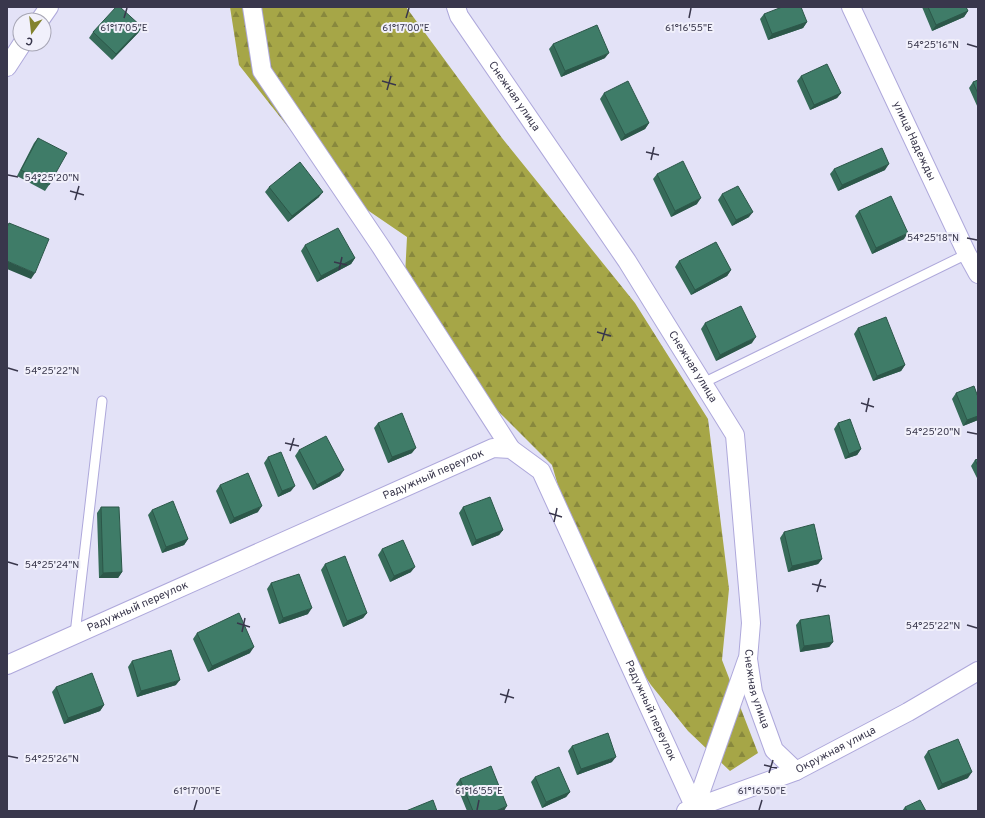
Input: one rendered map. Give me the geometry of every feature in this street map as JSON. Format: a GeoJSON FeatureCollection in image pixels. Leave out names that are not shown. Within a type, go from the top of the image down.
{"type":"FeatureCollection","features":[{"type":"Feature","properties":{"kind":"street"},"geometry":{"type":"LineString","coordinates":[[252,7],[262,71],[381,247],[511,449]]}},
{"type":"Feature","properties":{"kind":"street","name":"Снежная улица"},"geometry":{"type":"LineString","coordinates":[[456,7],[459,16],[627,261],[735,435],[751,623],[748,659],[753,692],[774,750],[796,771]]}},
{"type":"Feature","properties":{"kind":"street","name":"улица Надежды"},"geometry":{"type":"LineString","coordinates":[[851,7],[973,251],[978,274]]}},
{"type":"Feature","properties":{"kind":"street"},"geometry":{"type":"LineString","coordinates":[[7,67],[17,52]]}},
{"type":"Feature","properties":{"kind":"street","name":"Радужный переулок"},"geometry":{"type":"LineString","coordinates":[[7,665],[494,448],[511,449],[541,471],[691,810]]}},
{"type":"Feature","properties":{"kind":"street"},"geometry":{"type":"LineString","coordinates":[[691,810],[748,659]]}},
{"type":"Feature","properties":{"kind":"street","name":"Окружная улица"},"geometry":{"type":"LineString","coordinates":[[691,810],[796,771],[908,712],[978,671]]}},
{"type":"Feature","properties":{"kind":"lane"},"geometry":{"type":"LineString","coordinates":[[702,383],[973,251]]}},
{"type":"Feature","properties":{"kind":"lane"},"geometry":{"type":"LineString","coordinates":[[75,634],[102,401]]}},
{"type":"Feature","properties":{"kind":"green space"},"geometry":{"type":"Polygon","coordinates":[[[230,7],[406,7],[502,138],[635,303],[708,419],[729,589],[722,660],[758,753],[730,771],[688,731],[651,685],[589,592],[552,465],[476,389],[404,295],[407,237],[338,190],[239,65],[230,7]]]}},
{"type":"Feature","properties":{"kind":"building"},"geometry":{"type":"Polygon","coordinates":[[[116,7],[120,7],[142,27],[116,54],[93,32],[116,7]]]}},
{"type":"Feature","properties":{"kind":"building"},"geometry":{"type":"Polygon","coordinates":[[[782,7],[801,7],[807,22],[772,34],[764,14],[782,7]]]}},
{"type":"Feature","properties":{"kind":"building"},"geometry":{"type":"Polygon","coordinates":[[[928,7],[966,7],[968,11],[936,25],[928,7]]]}},
{"type":"Feature","properties":{"kind":"building"},"geometry":{"type":"Polygon","coordinates":[[[597,25],[609,53],[565,71],[553,44],[597,25]]]}},
{"type":"Feature","properties":{"kind":"building"},"geometry":{"type":"Polygon","coordinates":[[[827,64],[841,93],[814,105],[801,76],[827,64]]]}},
{"type":"Feature","properties":{"kind":"building"},"geometry":{"type":"Polygon","coordinates":[[[978,80],[978,94],[973,82],[978,80]]]}},
{"type":"Feature","properties":{"kind":"building"},"geometry":{"type":"Polygon","coordinates":[[[628,81],[649,123],[625,135],[604,93],[628,81]]]}},
{"type":"Feature","properties":{"kind":"building"},"geometry":{"type":"Polygon","coordinates":[[[38,138],[67,153],[49,185],[21,170],[38,138]]]}},
{"type":"Feature","properties":{"kind":"building"},"geometry":{"type":"Polygon","coordinates":[[[882,148],[889,164],[842,185],[834,169],[882,148]]]}},
{"type":"Feature","properties":{"kind":"building"},"geometry":{"type":"Polygon","coordinates":[[[683,161],[701,198],[675,211],[657,174],[683,161]]]}},
{"type":"Feature","properties":{"kind":"building"},"geometry":{"type":"Polygon","coordinates":[[[300,162],[323,192],[292,216],[269,187],[300,162]]]}},
{"type":"Feature","properties":{"kind":"building"},"geometry":{"type":"Polygon","coordinates":[[[738,186],[753,212],[736,220],[722,194],[738,186]]]}},
{"type":"Feature","properties":{"kind":"building"},"geometry":{"type":"Polygon","coordinates":[[[891,196],[908,233],[876,248],[859,211],[891,196]]]}},
{"type":"Feature","properties":{"kind":"building"},"geometry":{"type":"Polygon","coordinates":[[[9,223],[49,239],[35,273],[7,261],[7,227],[9,223]]]}},
{"type":"Feature","properties":{"kind":"building"},"geometry":{"type":"Polygon","coordinates":[[[338,228],[355,258],[321,276],[305,245],[338,228]]]}},
{"type":"Feature","properties":{"kind":"building"},"geometry":{"type":"Polygon","coordinates":[[[716,242],[731,270],[695,290],[679,261],[716,242]]]}},
{"type":"Feature","properties":{"kind":"building"},"geometry":{"type":"Polygon","coordinates":[[[741,306],[756,337],[720,355],[705,323],[741,306]]]}},
{"type":"Feature","properties":{"kind":"building"},"geometry":{"type":"Polygon","coordinates":[[[886,317],[905,365],[877,376],[858,328],[886,317]]]}},
{"type":"Feature","properties":{"kind":"building"},"geometry":{"type":"Polygon","coordinates":[[[974,386],[978,397],[978,416],[967,420],[956,393],[974,386]]]}},
{"type":"Feature","properties":{"kind":"building"},"geometry":{"type":"Polygon","coordinates":[[[402,413],[416,448],[392,457],[378,423],[402,413]]]}},
{"type":"Feature","properties":{"kind":"building"},"geometry":{"type":"Polygon","coordinates":[[[850,419],[861,449],[849,454],[838,423],[850,419]]]}},
{"type":"Feature","properties":{"kind":"building"},"geometry":{"type":"Polygon","coordinates":[[[326,436],[344,470],[317,485],[299,450],[326,436]]]}},
{"type":"Feature","properties":{"kind":"building"},"geometry":{"type":"Polygon","coordinates":[[[281,452],[295,486],[282,491],[268,457],[281,452]]]}},
{"type":"Feature","properties":{"kind":"building"},"geometry":{"type":"Polygon","coordinates":[[[978,459],[978,466],[975,460],[978,459]]]}},
{"type":"Feature","properties":{"kind":"building"},"geometry":{"type":"Polygon","coordinates":[[[248,473],[262,506],[234,518],[220,485],[248,473]]]}},
{"type":"Feature","properties":{"kind":"building"},"geometry":{"type":"Polygon","coordinates":[[[490,497],[503,530],[476,540],[463,507],[490,497]]]}},
{"type":"Feature","properties":{"kind":"building"},"geometry":{"type":"Polygon","coordinates":[[[173,501],[188,539],[166,547],[152,510],[173,501]]]}},
{"type":"Feature","properties":{"kind":"building"},"geometry":{"type":"Polygon","coordinates":[[[101,507],[119,507],[122,572],[103,573],[101,507]]]}},
{"type":"Feature","properties":{"kind":"building"},"geometry":{"type":"Polygon","coordinates":[[[814,524],[822,559],[792,566],[784,532],[814,524]]]}},
{"type":"Feature","properties":{"kind":"building"},"geometry":{"type":"Polygon","coordinates":[[[403,540],[415,567],[394,576],[382,549],[403,540]]]}},
{"type":"Feature","properties":{"kind":"building"},"geometry":{"type":"Polygon","coordinates":[[[345,556],[367,613],[347,621],[325,564],[345,556]]]}},
{"type":"Feature","properties":{"kind":"building"},"geometry":{"type":"Polygon","coordinates":[[[299,574],[312,608],[283,618],[271,583],[299,574]]]}},
{"type":"Feature","properties":{"kind":"building"},"geometry":{"type":"Polygon","coordinates":[[[239,613],[254,647],[212,666],[197,633],[239,613]]]}},
{"type":"Feature","properties":{"kind":"building"},"geometry":{"type":"Polygon","coordinates":[[[829,615],[833,642],[804,646],[800,620],[829,615]]]}},
{"type":"Feature","properties":{"kind":"building"},"geometry":{"type":"Polygon","coordinates":[[[171,650],[180,680],[141,691],[132,661],[171,650]]]}},
{"type":"Feature","properties":{"kind":"building"},"geometry":{"type":"Polygon","coordinates":[[[92,673],[104,705],[68,718],[56,687],[92,673]]]}},
{"type":"Feature","properties":{"kind":"building"},"geometry":{"type":"Polygon","coordinates":[[[608,733],[616,757],[581,769],[572,746],[608,733]]]}},
{"type":"Feature","properties":{"kind":"building"},"geometry":{"type":"Polygon","coordinates":[[[958,739],[972,772],[942,784],[928,751],[958,739]]]}},
{"type":"Feature","properties":{"kind":"building"},"geometry":{"type":"Polygon","coordinates":[[[491,766],[507,806],[496,811],[473,811],[460,779],[491,766]]]}},
{"type":"Feature","properties":{"kind":"building"},"geometry":{"type":"Polygon","coordinates":[[[559,767],[570,792],[546,802],[535,777],[559,767]]]}},
{"type":"Feature","properties":{"kind":"building"},"geometry":{"type":"Polygon","coordinates":[[[433,800],[437,811],[406,811],[433,800]]]}},
{"type":"Feature","properties":{"kind":"building"},"geometry":{"type":"Polygon","coordinates":[[[920,800],[926,811],[907,811],[905,807],[920,800]]]}}]}
